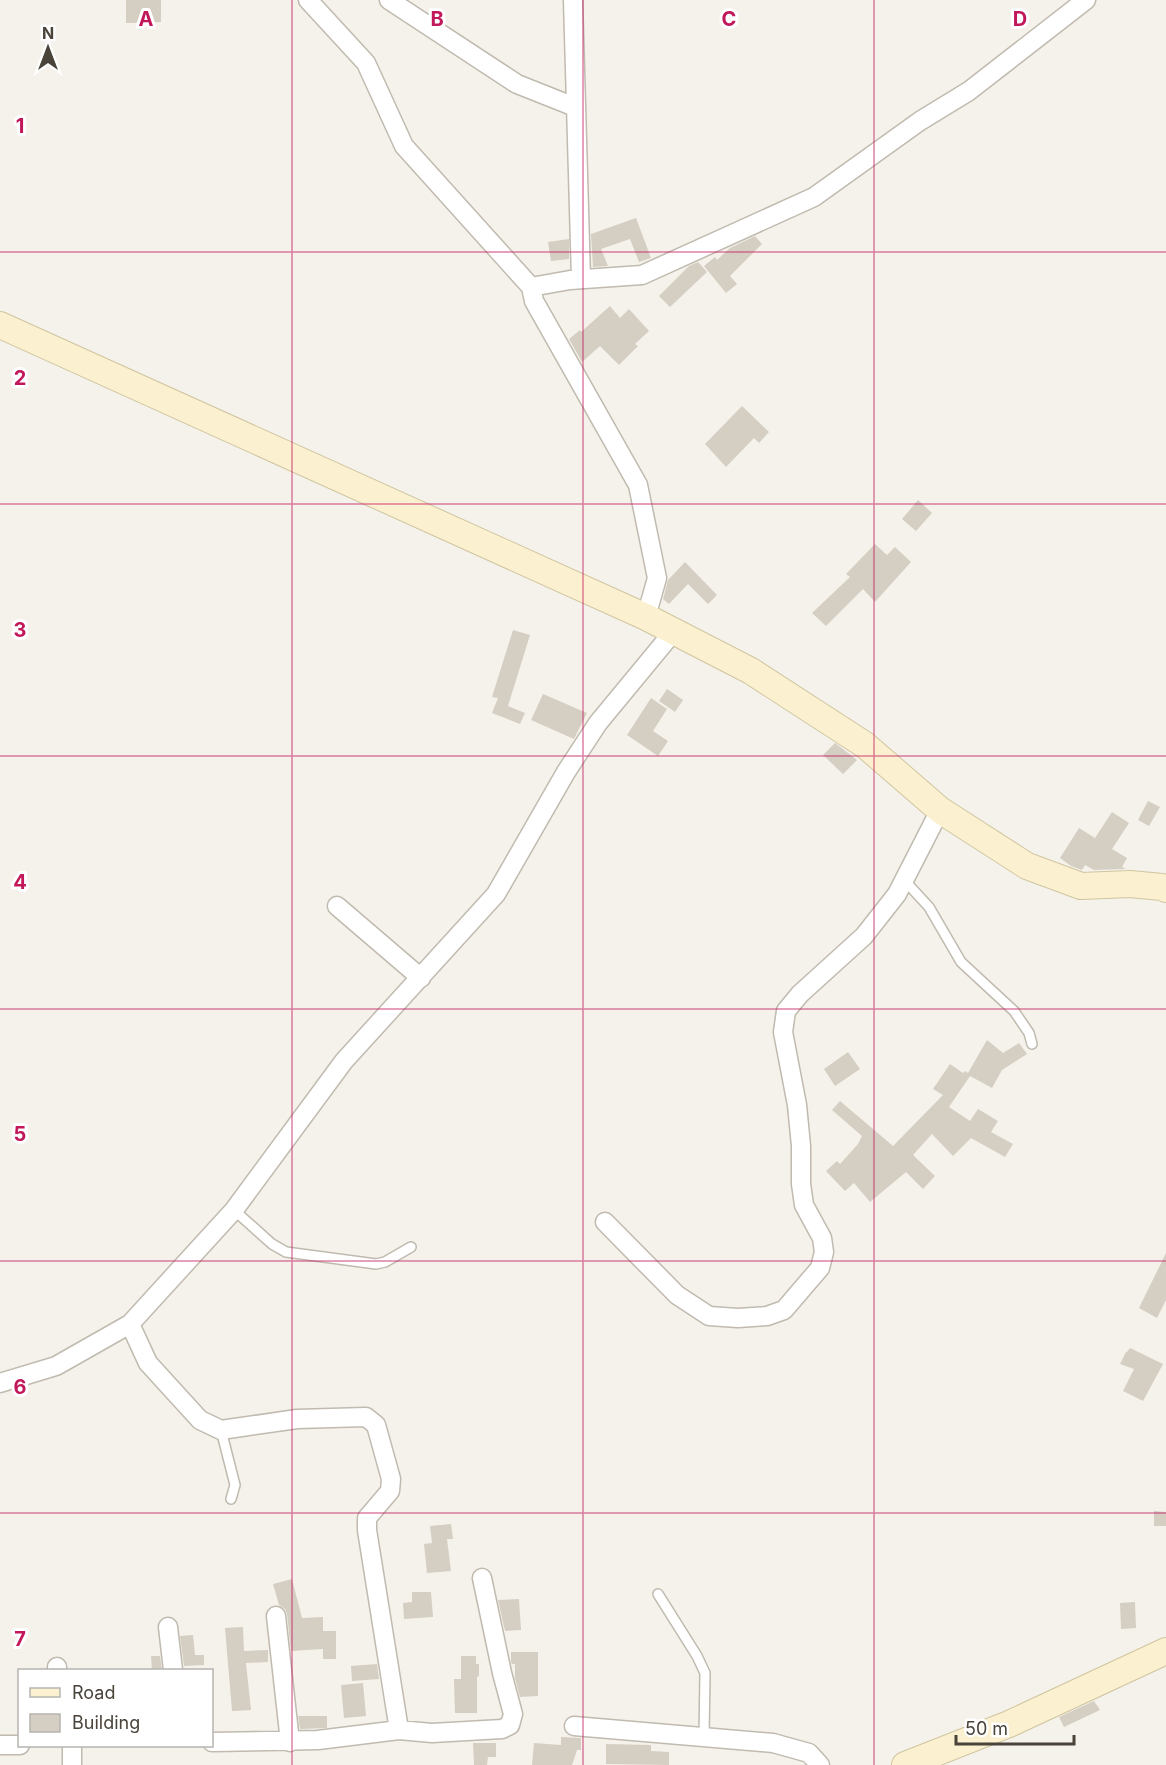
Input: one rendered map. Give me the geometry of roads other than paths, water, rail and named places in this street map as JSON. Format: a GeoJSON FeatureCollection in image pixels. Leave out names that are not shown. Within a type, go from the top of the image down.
{"type":"FeatureCollection","features":[{"type":"Feature","properties":{"kind":"street"},"geometry":{"type":"LineString","coordinates":[[308,0],[366,63],[404,146],[531,287],[534,301],[638,485],[657,578],[646,616]]}},
{"type":"Feature","properties":{"kind":"street"},"geometry":{"type":"LineString","coordinates":[[389,0],[517,84],[575,107]]}},
{"type":"Feature","properties":{"kind":"street"},"geometry":{"type":"LineString","coordinates":[[573,0],[581,279]]}},
{"type":"Feature","properties":{"kind":"street"},"geometry":{"type":"LineString","coordinates":[[531,287],[581,279],[642,275],[814,197],[920,121],[969,91],[1086,0]]}},
{"type":"Feature","properties":{"kind":"street"},"geometry":{"type":"LineString","coordinates":[[0,325],[646,616],[751,671],[865,745],[940,810],[1027,866],[1081,886],[1130,885],[1166,888]]}},
{"type":"Feature","properties":{"kind":"street"},"geometry":{"type":"LineString","coordinates":[[0,1383],[56,1366],[130,1324],[234,1210],[344,1061],[495,894],[566,772],[598,723],[674,631]]}},
{"type":"Feature","properties":{"kind":"street"},"geometry":{"type":"LineString","coordinates":[[605,1222],[677,1295],[709,1316],[738,1318],[767,1316],[784,1310],[820,1268],[824,1252],[822,1238],[804,1205],[801,1184],[798,1105],[783,1032],[786,1011],[800,994],[864,936],[897,894],[940,810]]}},
{"type":"Feature","properties":{"kind":"street"},"geometry":{"type":"LineString","coordinates":[[337,906],[421,978]]}},
{"type":"Feature","properties":{"kind":"street"},"geometry":{"type":"LineString","coordinates":[[130,1324],[148,1363],[200,1420],[221,1430],[297,1419],[366,1417],[376,1425],[390,1479],[390,1491],[367,1518],[367,1530],[399,1731]]}},
{"type":"Feature","properties":{"kind":"street"},"geometry":{"type":"LineString","coordinates":[[213,1742],[290,1742],[399,1731],[432,1733],[502,1729],[510,1725],[513,1714],[482,1578]]}},
{"type":"Feature","properties":{"kind":"street"},"geometry":{"type":"LineString","coordinates":[[276,1616],[290,1742]]}},
{"type":"Feature","properties":{"kind":"street"},"geometry":{"type":"LineString","coordinates":[[168,1627],[173,1669]]}},
{"type":"Feature","properties":{"kind":"street"},"geometry":{"type":"LineString","coordinates":[[905,1765],[1009,1724],[1165,1655]]}},
{"type":"Feature","properties":{"kind":"street"},"geometry":{"type":"LineString","coordinates":[[574,1726],[773,1743],[809,1753],[820,1765]]}},
{"type":"Feature","properties":{"kind":"street"},"geometry":{"type":"LineString","coordinates":[[0,1745],[18,1745]]}},
{"type":"Feature","properties":{"kind":"street"},"geometry":{"type":"LineString","coordinates":[[72,1747],[72,1765]]}},
{"type":"Feature","properties":{"kind":"lane"},"geometry":{"type":"LineString","coordinates":[[905,881],[928,907],[961,962],[1014,1011],[1029,1033],[1032,1044]]}},
{"type":"Feature","properties":{"kind":"lane"},"geometry":{"type":"LineString","coordinates":[[234,1210],[272,1244],[286,1252],[376,1264],[386,1262],[411,1247]]}},
{"type":"Feature","properties":{"kind":"lane"},"geometry":{"type":"LineString","coordinates":[[221,1430],[235,1485],[231,1499]]}},
{"type":"Feature","properties":{"kind":"lane"},"geometry":{"type":"LineString","coordinates":[[658,1594],[705,1672],[704,1737]]}}]}
